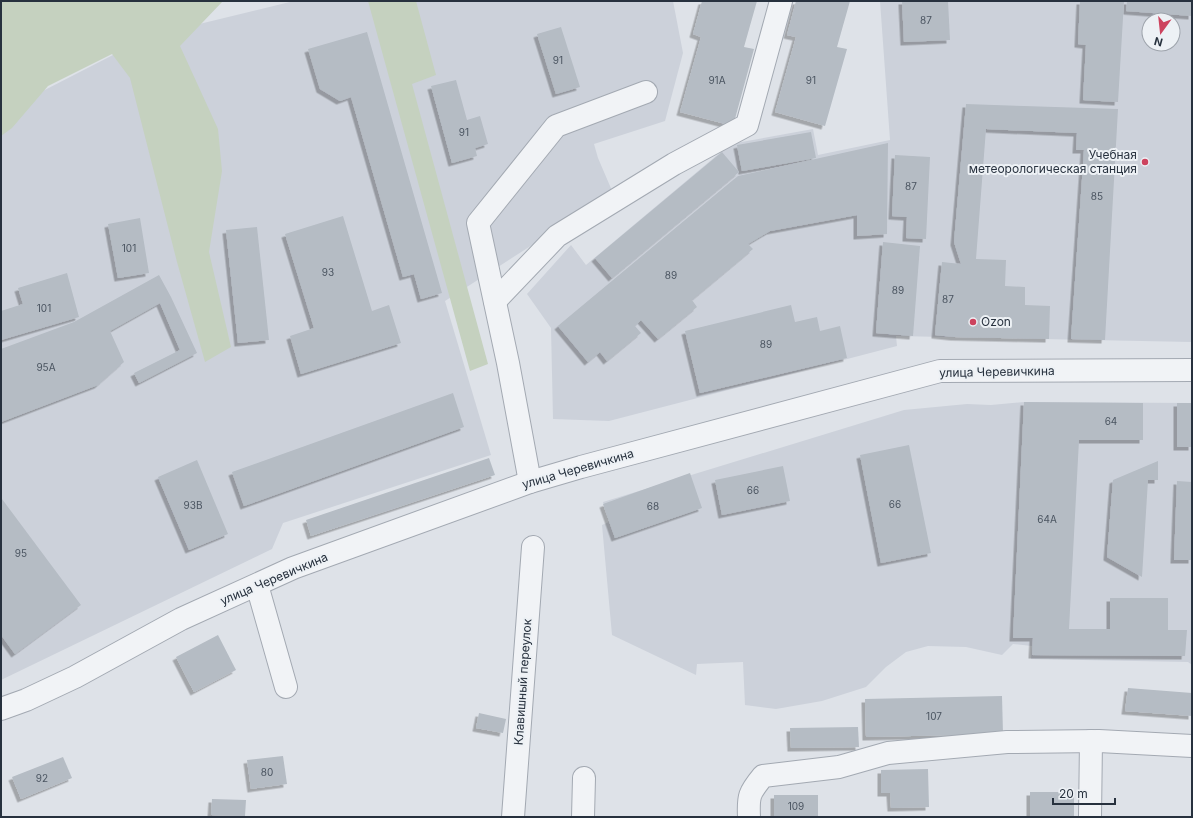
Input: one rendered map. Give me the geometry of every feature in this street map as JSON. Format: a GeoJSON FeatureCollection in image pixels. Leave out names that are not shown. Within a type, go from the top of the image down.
{"type":"FeatureCollection","features":[{"type":"Feature","properties":{"kind":"street"},"geometry":{"type":"LineString","coordinates":[[495,301],[558,236],[674,164],[747,125],[781,1]]}},
{"type":"Feature","properties":{"kind":"street"},"geometry":{"type":"LineString","coordinates":[[530,482],[508,363],[478,223],[556,126],[646,92]]}},
{"type":"Feature","properties":{"kind":"street","name":"улица Черевичкина"},"geometry":{"type":"LineString","coordinates":[[1,709],[26,700],[75,677],[181,620],[293,568],[530,482],[581,467],[940,372],[1192,370]]}},
{"type":"Feature","properties":{"kind":"street","name":"Клавишный переулок"},"geometry":{"type":"LineString","coordinates":[[513,817],[533,547]]}},
{"type":"Feature","properties":{"kind":"street"},"geometry":{"type":"LineString","coordinates":[[257,585],[286,687]]}},
{"type":"Feature","properties":{"kind":"street"},"geometry":{"type":"LineString","coordinates":[[1090,817],[1092,741]]}},
{"type":"Feature","properties":{"kind":"street"},"geometry":{"type":"LineString","coordinates":[[749,817],[748,802],[752,789],[763,776],[839,767],[888,753],[1007,742],[1092,741],[1192,746]]}},
{"type":"Feature","properties":{"kind":"street"},"geometry":{"type":"LineString","coordinates":[[583,817],[584,778]]}},
{"type":"Feature","properties":{"kind":"shaded area"},"geometry":{"type":"Polygon","coordinates":[[[294,1],[673,1],[683,53],[665,121],[594,144],[598,158],[613,193],[445,301],[491,455],[283,523],[272,549],[1,680],[1,133],[35,95],[150,36],[294,1]]]}},
{"type":"Feature","properties":{"kind":"shaded area"},"geometry":{"type":"Polygon","coordinates":[[[880,1],[1192,1],[1192,342],[896,336],[897,346],[609,421],[553,419],[551,328],[527,294],[571,245],[586,265],[722,151],[736,143],[813,129],[818,155],[890,140],[880,1]]]}},
{"type":"Feature","properties":{"kind":"shaded area"},"geometry":{"type":"Polygon","coordinates":[[[1024,402],[1192,403],[1192,665],[1188,662],[1031,659],[1032,646],[1013,644],[1002,655],[966,647],[928,646],[906,652],[886,667],[866,687],[822,701],[776,709],[745,705],[743,662],[697,664],[696,675],[612,635],[602,525],[609,522],[603,502],[904,410],[967,404],[991,405],[1024,402]]]}},
{"type":"Feature","properties":{"kind":"green space"},"geometry":{"type":"Polygon","coordinates":[[[1,1],[223,1],[180,46],[218,129],[222,171],[209,252],[231,347],[205,362],[177,262],[130,78],[112,54],[48,86],[12,128],[1,136],[1,1]]]}},
{"type":"Feature","properties":{"kind":"green space"},"geometry":{"type":"Polygon","coordinates":[[[368,1],[416,1],[436,75],[412,84],[488,364],[470,371],[368,1]]]}},
{"type":"Feature","properties":{"kind":"building"},"geometry":{"type":"Polygon","coordinates":[[[702,1],[757,1],[744,47],[754,49],[733,126],[680,112],[701,37],[693,34],[702,1]]]}},
{"type":"Feature","properties":{"kind":"building"},"geometry":{"type":"Polygon","coordinates":[[[796,1],[850,1],[837,47],[847,49],[825,126],[775,112],[796,37],[787,35],[796,1]]]}},
{"type":"Feature","properties":{"kind":"building"},"geometry":{"type":"Polygon","coordinates":[[[902,1],[948,1],[950,40],[904,42],[902,1]]]}},
{"type":"Feature","properties":{"kind":"building"},"geometry":{"type":"Polygon","coordinates":[[[1080,1],[1124,1],[1118,102],[1083,100],[1086,45],[1078,44],[1080,1]]]}},
{"type":"Feature","properties":{"kind":"building"},"geometry":{"type":"Polygon","coordinates":[[[1127,1],[1192,1],[1192,16],[1181,15],[1181,12],[1126,11],[1127,1]]]}},
{"type":"Feature","properties":{"kind":"building"},"geometry":{"type":"Polygon","coordinates":[[[561,27],[580,87],[556,94],[537,34],[561,27]]]}},
{"type":"Feature","properties":{"kind":"building"},"geometry":{"type":"Polygon","coordinates":[[[367,32],[442,293],[421,299],[414,274],[403,277],[351,97],[340,101],[320,89],[308,49],[367,32]]]}},
{"type":"Feature","properties":{"kind":"building"},"geometry":{"type":"Polygon","coordinates":[[[456,80],[467,120],[480,116],[488,144],[475,148],[477,156],[452,163],[431,86],[456,80]]]}},
{"type":"Feature","properties":{"kind":"building"},"geometry":{"type":"Polygon","coordinates":[[[966,104],[1118,109],[1105,340],[1071,339],[1084,150],[1076,150],[1077,133],[986,129],[976,259],[1006,260],[1005,286],[1025,287],[1025,305],[1050,306],[1049,339],[954,337],[935,335],[942,262],[961,264],[954,242],[966,104]]]}},
{"type":"Feature","properties":{"kind":"building"},"geometry":{"type":"Polygon","coordinates":[[[811,132],[816,158],[742,171],[737,145],[811,132]]]}},
{"type":"Feature","properties":{"kind":"building"},"geometry":{"type":"Polygon","coordinates":[[[888,143],[887,234],[857,236],[857,215],[770,231],[748,244],[753,249],[692,300],[697,307],[658,339],[641,320],[635,326],[641,333],[607,361],[600,352],[588,362],[558,326],[738,176],[888,143]]]}},
{"type":"Feature","properties":{"kind":"building"},"geometry":{"type":"Polygon","coordinates":[[[722,152],[739,172],[612,278],[595,258],[722,152]]]}},
{"type":"Feature","properties":{"kind":"building"},"geometry":{"type":"Polygon","coordinates":[[[895,155],[930,157],[926,239],[906,238],[907,217],[892,216],[895,155]]]}},
{"type":"Feature","properties":{"kind":"building"},"geometry":{"type":"Polygon","coordinates":[[[343,216],[372,311],[389,305],[401,343],[301,374],[290,336],[314,328],[285,234],[343,216]]]}},
{"type":"Feature","properties":{"kind":"building"},"geometry":{"type":"Polygon","coordinates":[[[140,218],[149,273],[118,278],[108,224],[140,218]]]}},
{"type":"Feature","properties":{"kind":"building"},"geometry":{"type":"Polygon","coordinates":[[[257,227],[269,340],[238,343],[226,230],[257,227]]]}},
{"type":"Feature","properties":{"kind":"building"},"geometry":{"type":"Polygon","coordinates":[[[883,242],[920,246],[913,336],[876,333],[883,242]]]}},
{"type":"Feature","properties":{"kind":"building"},"geometry":{"type":"Polygon","coordinates":[[[67,273],[79,317],[1,340],[1,311],[23,304],[18,288],[67,273]]]}},
{"type":"Feature","properties":{"kind":"building"},"geometry":{"type":"Polygon","coordinates":[[[159,275],[197,353],[139,383],[134,373],[180,350],[160,303],[110,331],[124,362],[98,385],[1,422],[1,349],[74,322],[159,275]]]}},
{"type":"Feature","properties":{"kind":"building"},"geometry":{"type":"Polygon","coordinates":[[[791,305],[795,322],[817,317],[820,331],[840,326],[847,358],[700,393],[685,331],[791,305]]]}},
{"type":"Feature","properties":{"kind":"building"},"geometry":{"type":"Polygon","coordinates":[[[453,393],[464,427],[244,506],[232,472],[453,393]]]}},
{"type":"Feature","properties":{"kind":"building"},"geometry":{"type":"Polygon","coordinates":[[[1024,402],[1143,403],[1143,440],[1079,440],[1069,629],[1110,629],[1110,598],[1168,598],[1168,630],[1187,630],[1185,656],[1032,655],[1033,638],[1013,638],[1024,402]]]}},
{"type":"Feature","properties":{"kind":"building"},"geometry":{"type":"Polygon","coordinates":[[[1177,403],[1192,403],[1192,447],[1177,447],[1177,403]]]}},
{"type":"Feature","properties":{"kind":"building"},"geometry":{"type":"Polygon","coordinates":[[[909,445],[931,553],[881,563],[860,455],[909,445]]]}},
{"type":"Feature","properties":{"kind":"building"},"geometry":{"type":"Polygon","coordinates":[[[489,458],[495,475],[311,536],[306,520],[489,458]]]}},
{"type":"Feature","properties":{"kind":"building"},"geometry":{"type":"Polygon","coordinates":[[[197,460],[228,534],[189,550],[158,477],[197,460]]]}},
{"type":"Feature","properties":{"kind":"building"},"geometry":{"type":"Polygon","coordinates":[[[1158,461],[1158,480],[1148,480],[1142,577],[1107,557],[1113,480],[1158,461]]]}},
{"type":"Feature","properties":{"kind":"building"},"geometry":{"type":"Polygon","coordinates":[[[783,466],[790,501],[722,515],[715,480],[783,466]]]}},
{"type":"Feature","properties":{"kind":"building"},"geometry":{"type":"Polygon","coordinates":[[[690,473],[702,508],[615,538],[603,504],[690,473]]]}},
{"type":"Feature","properties":{"kind":"building"},"geometry":{"type":"Polygon","coordinates":[[[1177,481],[1192,482],[1192,560],[1174,560],[1177,481]]]}},
{"type":"Feature","properties":{"kind":"building"},"geometry":{"type":"Polygon","coordinates":[[[2,499],[81,605],[15,654],[1,635],[2,499]]]}},
{"type":"Feature","properties":{"kind":"building"},"geometry":{"type":"Polygon","coordinates":[[[218,635],[236,670],[194,692],[176,657],[218,635]]]}},
{"type":"Feature","properties":{"kind":"building"},"geometry":{"type":"Polygon","coordinates":[[[1128,688],[1192,693],[1192,716],[1125,711],[1128,688]]]}},
{"type":"Feature","properties":{"kind":"building"},"geometry":{"type":"Polygon","coordinates":[[[1002,696],[1003,734],[866,737],[865,699],[1002,696]]]}},
{"type":"Feature","properties":{"kind":"building"},"geometry":{"type":"Polygon","coordinates":[[[479,713],[506,719],[503,733],[476,728],[479,713]]]}},
{"type":"Feature","properties":{"kind":"building"},"geometry":{"type":"Polygon","coordinates":[[[858,727],[859,747],[791,748],[790,728],[858,727]]]}},
{"type":"Feature","properties":{"kind":"building"},"geometry":{"type":"Polygon","coordinates":[[[283,756],[287,784],[251,789],[247,760],[283,756]]]}},
{"type":"Feature","properties":{"kind":"building"},"geometry":{"type":"Polygon","coordinates":[[[63,757],[72,778],[21,799],[12,777],[63,757]]]}},
{"type":"Feature","properties":{"kind":"building"},"geometry":{"type":"Polygon","coordinates":[[[928,769],[929,807],[891,808],[890,793],[881,793],[881,770],[928,769]]]}},
{"type":"Feature","properties":{"kind":"building"},"geometry":{"type":"Polygon","coordinates":[[[1030,792],[1074,792],[1074,817],[1030,817],[1030,792]]]}},
{"type":"Feature","properties":{"kind":"building"},"geometry":{"type":"Polygon","coordinates":[[[774,795],[818,795],[818,817],[774,817],[774,795]]]}},
{"type":"Feature","properties":{"kind":"building"},"geometry":{"type":"Polygon","coordinates":[[[212,799],[246,800],[245,816],[211,815],[212,799]]]}},
{"type":"Feature","properties":{"kind":"place","name":"Учебная метеорологическая станция"},"geometry":{"type":"Point","coordinates":[1145,162]}},
{"type":"Feature","properties":{"kind":"place","name":"Ozon"},"geometry":{"type":"Point","coordinates":[973,322]}}]}
